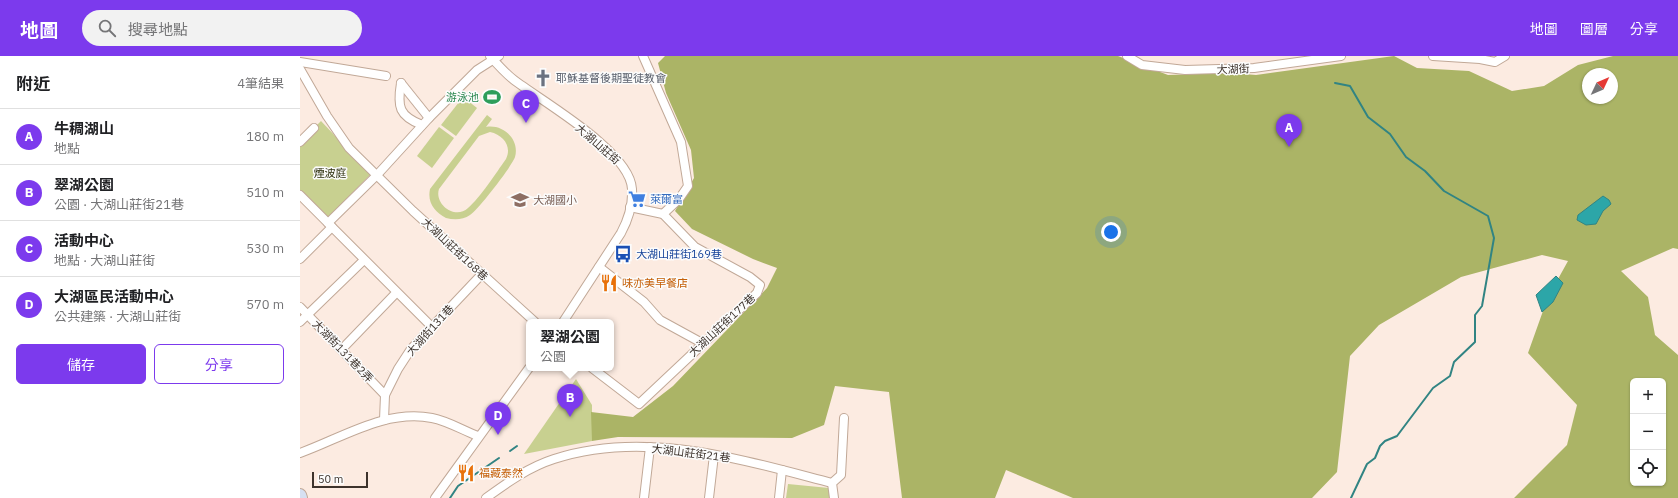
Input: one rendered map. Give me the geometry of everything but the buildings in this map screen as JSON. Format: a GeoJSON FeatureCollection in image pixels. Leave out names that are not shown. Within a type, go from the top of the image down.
{"type":"FeatureCollection","features":[{"type":"Feature","properties":{"kind":"street"},"geometry":{"type":"LineString","coordinates":[[630,207],[663,214],[679,199],[688,186],[681,142],[643,56]]}},
{"type":"Feature","properties":{"kind":"street","name":"大湖街"},"geometry":{"type":"LineString","coordinates":[[1127,56],[1147,67],[1191,70],[1254,68],[1341,56]]}},
{"type":"Feature","properties":{"kind":"street"},"geometry":{"type":"LineString","coordinates":[[1432,56],[1480,59],[1495,62],[1505,56]]}},
{"type":"Feature","properties":{"kind":"street"},"geometry":{"type":"LineString","coordinates":[[300,259],[422,125],[477,70],[494,57]]}},
{"type":"Feature","properties":{"kind":"street","name":"大湖山莊街"},"geometry":{"type":"LineString","coordinates":[[494,57],[512,79],[585,132],[621,163],[632,188],[627,222],[565,319]]}},
{"type":"Feature","properties":{"kind":"street"},"geometry":{"type":"LineString","coordinates":[[300,62],[386,76]]}},
{"type":"Feature","properties":{"kind":"street","name":"大湖山莊街168巷"},"geometry":{"type":"LineString","coordinates":[[300,69],[327,116],[349,148],[532,319]]}},
{"type":"Feature","properties":{"kind":"street"},"geometry":{"type":"LineString","coordinates":[[422,125],[410,120],[401,111],[399,99],[401,84],[429,118]]}},
{"type":"Feature","properties":{"kind":"street"},"geometry":{"type":"LineString","coordinates":[[300,142],[314,128]]}},
{"type":"Feature","properties":{"kind":"street"},"geometry":{"type":"LineString","coordinates":[[300,196],[396,293],[431,326]]}},
{"type":"Feature","properties":{"kind":"street","name":"大湖山莊街177巷"},"geometry":{"type":"LineString","coordinates":[[596,371],[639,404],[757,293],[760,285],[750,277],[695,246],[663,214]]}},
{"type":"Feature","properties":{"kind":"street"},"geometry":{"type":"LineString","coordinates":[[300,322],[364,260]]}},
{"type":"Feature","properties":{"kind":"street"},"geometry":{"type":"LineString","coordinates":[[599,267],[644,302],[660,320],[702,344]]}},
{"type":"Feature","properties":{"kind":"street","name":"大湖街131巷"},"geometry":{"type":"LineString","coordinates":[[384,420],[385,395],[398,369],[411,349],[431,326],[482,274]]}},
{"type":"Feature","properties":{"kind":"street"},"geometry":{"type":"LineString","coordinates":[[342,349],[396,293]]}},
{"type":"Feature","properties":{"kind":"street","name":"大湖街131巷2弄"},"geometry":{"type":"LineString","coordinates":[[300,307],[385,395]]}},
{"type":"Feature","properties":{"kind":"street"},"geometry":{"type":"LineString","coordinates":[[435,498],[478,436],[527,371]]}},
{"type":"Feature","properties":{"kind":"street"},"geometry":{"type":"LineString","coordinates":[[300,453],[384,420],[404,417],[433,418],[478,436]]}},
{"type":"Feature","properties":{"kind":"street"},"geometry":{"type":"LineString","coordinates":[[834,498],[832,483],[841,475],[844,418]]}},
{"type":"Feature","properties":{"kind":"street","name":"大湖山莊街21巷"},"geometry":{"type":"LineString","coordinates":[[486,498],[516,477],[553,459],[576,452],[620,447],[681,449],[752,462],[832,483]]}},
{"type":"Feature","properties":{"kind":"street"},"geometry":{"type":"LineString","coordinates":[[644,498],[650,447]]}},
{"type":"Feature","properties":{"kind":"street"},"geometry":{"type":"LineString","coordinates":[[709,498],[714,455]]}},
{"type":"Feature","properties":{"kind":"street"},"geometry":{"type":"LineString","coordinates":[[779,498],[782,470]]}},
{"type":"Feature","properties":{"kind":"green space"},"geometry":{"type":"Polygon","coordinates":[[[665,56],[1118,56],[1168,75],[1231,73],[1256,75],[1394,56],[1417,68],[1469,71],[1512,91],[1544,86],[1578,65],[1613,56],[1678,56],[1678,249],[1673,248],[1621,271],[1648,297],[1655,335],[1678,355],[1678,498],[1514,498],[1567,445],[1577,405],[1528,353],[1548,297],[1568,261],[1542,255],[1461,277],[1379,325],[1350,356],[1337,472],[1312,498],[1073,498],[1006,470],[995,498],[902,498],[889,392],[835,386],[824,425],[792,438],[618,437],[592,441],[591,412],[633,417],[673,386],[767,288],[777,268],[753,259],[692,229],[675,211],[694,178],[691,150],[666,93],[658,63],[665,56]]]}},
{"type":"Feature","properties":{"kind":"green space"},"geometry":{"type":"Polygon","coordinates":[[[463,97],[477,108],[456,136],[441,125],[463,97]]]}},
{"type":"Feature","properties":{"kind":"green space"},"geometry":{"type":"Polygon","coordinates":[[[487,115],[492,119],[486,127],[504,130],[513,139],[516,150],[513,162],[487,197],[470,215],[461,219],[446,218],[442,216],[435,210],[431,203],[429,194],[430,189],[487,115]],[[490,132],[479,136],[439,189],[438,195],[440,200],[447,209],[457,212],[463,211],[473,204],[506,159],[508,150],[506,142],[490,132]]]}},
{"type":"Feature","properties":{"kind":"green space","name":"煙波庭"},"geometry":{"type":"Polygon","coordinates":[[[321,121],[371,174],[325,220],[300,195],[300,142],[321,121]]]}},
{"type":"Feature","properties":{"kind":"green space"},"geometry":{"type":"Polygon","coordinates":[[[439,127],[454,138],[432,168],[417,156],[439,127]]]}},
{"type":"Feature","properties":{"kind":"green space"},"geometry":{"type":"Polygon","coordinates":[[[576,379],[592,405],[592,441],[524,454],[576,379]]]}},
{"type":"Feature","properties":{"kind":"green space"},"geometry":{"type":"Polygon","coordinates":[[[788,484],[829,488],[830,498],[786,498],[788,484]]]}},
{"type":"Feature","properties":{"kind":"water"},"geometry":{"type":"Polygon","coordinates":[[[1603,196],[1609,200],[1611,204],[1603,211],[1596,224],[1586,225],[1577,220],[1578,215],[1603,196]]]}},
{"type":"Feature","properties":{"kind":"water"},"geometry":{"type":"Polygon","coordinates":[[[1556,276],[1563,283],[1553,302],[1542,312],[1536,295],[1556,276]]]}},
{"type":"Feature","properties":{"kind":"waterway"},"geometry":{"type":"LineString","coordinates":[[1335,83],[1350,86],[1368,117],[1390,134],[1406,157],[1425,171],[1444,191],[1488,216],[1494,238],[1482,306],[1475,315],[1475,342],[1454,362],[1450,376],[1433,388],[1397,436],[1385,441],[1380,446],[1375,458],[1367,464],[1351,498]]}},
{"type":"Feature","properties":{"kind":"waterway"},"geometry":{"type":"LineString","coordinates":[[510,451],[517,446]]}},
{"type":"Feature","properties":{"kind":"waterway"},"geometry":{"type":"LineString","coordinates":[[450,498],[458,486],[499,458]]}},
{"type":"Feature","properties":{"kind":"place","name":"耶穌基督後期聖徒教會"},"geometry":{"type":"Point","coordinates":[543,78]}},
{"type":"Feature","properties":{"kind":"place","name":"游泳池"},"geometry":{"type":"Point","coordinates":[492,97]}},
{"type":"Feature","properties":{"kind":"place","name":"活動中心"},"geometry":{"type":"Point","coordinates":[526,123]}},
{"type":"Feature","properties":{"kind":"place","name":"牛稠湖山"},"geometry":{"type":"Point","coordinates":[1289,147]}},
{"type":"Feature","properties":{"kind":"place","name":"萊爾富"},"geometry":{"type":"Point","coordinates":[637,199]}},
{"type":"Feature","properties":{"kind":"place","name":"大湖國小"},"geometry":{"type":"Point","coordinates":[520,200]}},
{"type":"Feature","properties":{"kind":"place","name":"大湖山莊街169巷"},"geometry":{"type":"Point","coordinates":[623,254]}},
{"type":"Feature","properties":{"kind":"place","name":"味亦美早餐店"},"geometry":{"type":"Point","coordinates":[609,283]}},
{"type":"Feature","properties":{"kind":"place","name":"翠湖公園"},"geometry":{"type":"Point","coordinates":[570,417]}},
{"type":"Feature","properties":{"kind":"place","name":"大湖區民活動中心"},"geometry":{"type":"Point","coordinates":[498,435]}},
{"type":"Feature","properties":{"kind":"place","name":"福藏泰然"},"geometry":{"type":"Point","coordinates":[466,473]}}]}
